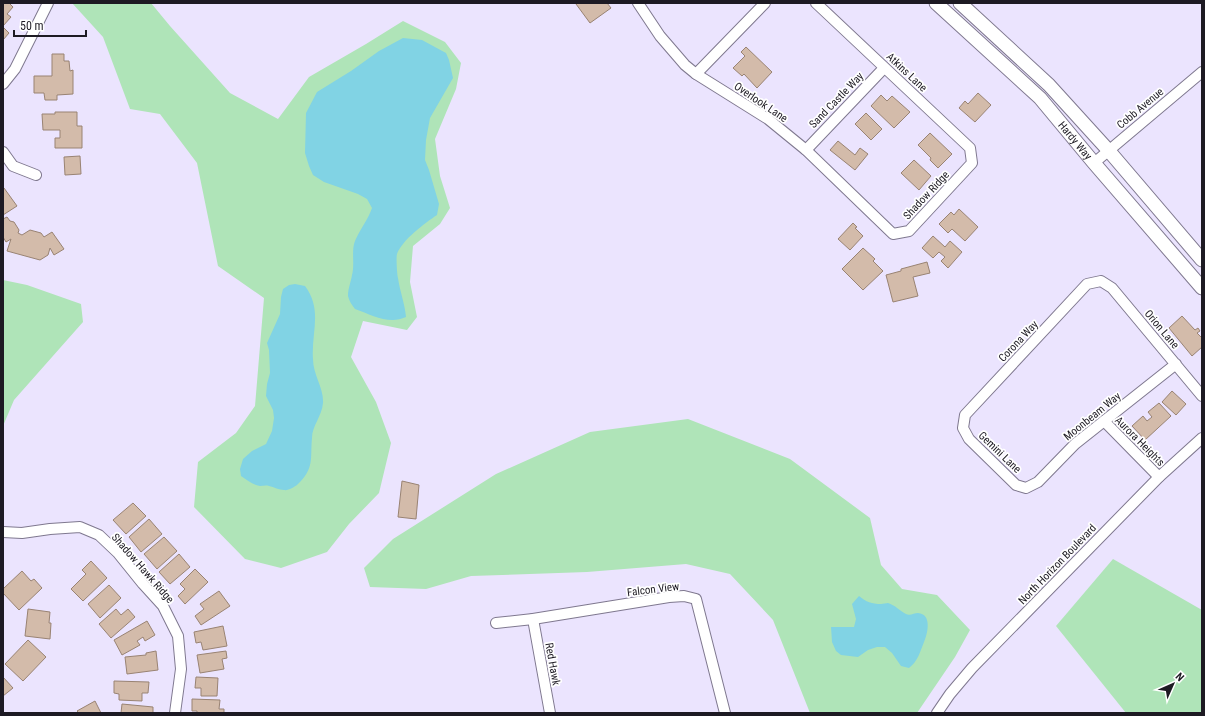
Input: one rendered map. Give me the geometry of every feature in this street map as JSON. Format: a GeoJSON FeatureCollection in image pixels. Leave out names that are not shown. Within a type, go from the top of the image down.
{"type":"FeatureCollection","features":[{"type":"Feature","properties":{"kind":"main road","name":"Hardy Way"},"geometry":{"type":"LineString","coordinates":[[936,3],[1040,98],[1202,288]]}},
{"type":"Feature","properties":{"kind":"main road","name":"Hardy Way"},"geometry":{"type":"LineString","coordinates":[[960,3],[1049,85],[1109,151],[1202,260]]}},
{"type":"Feature","properties":{"kind":"street"},"geometry":{"type":"LineString","coordinates":[[3,84],[15,69],[48,3]]}},
{"type":"Feature","properties":{"kind":"street","name":"Overlook Lane"},"geometry":{"type":"LineString","coordinates":[[638,3],[660,36],[685,65],[696,74],[768,118],[806,150],[893,234]]}},
{"type":"Feature","properties":{"kind":"street"},"geometry":{"type":"LineString","coordinates":[[696,74],[765,3]]}},
{"type":"Feature","properties":{"kind":"street","name":"Atkins Lane"},"geometry":{"type":"LineString","coordinates":[[816,3],[970,148],[972,163]]}},
{"type":"Feature","properties":{"kind":"street","name":"Sand Castle Way"},"geometry":{"type":"LineString","coordinates":[[806,150],[884,68]]}},
{"type":"Feature","properties":{"kind":"street","name":"Cobb Avenue"},"geometry":{"type":"LineString","coordinates":[[1094,163],[1202,72]]}},
{"type":"Feature","properties":{"kind":"street"},"geometry":{"type":"LineString","coordinates":[[3,152],[13,166],[36,175]]}},
{"type":"Feature","properties":{"kind":"street","name":"Shadow Ridge"},"geometry":{"type":"LineString","coordinates":[[893,234],[909,231],[972,163]]}},
{"type":"Feature","properties":{"kind":"street","name":"Orion Lane"},"geometry":{"type":"LineString","coordinates":[[1101,280],[1112,288],[1202,396]]}},
{"type":"Feature","properties":{"kind":"street","name":"Corona Way"},"geometry":{"type":"LineString","coordinates":[[963,428],[965,415],[970,409],[1087,284],[1101,280]]}},
{"type":"Feature","properties":{"kind":"street","name":"Moonbeam Way"},"geometry":{"type":"LineString","coordinates":[[1026,488],[1038,482],[1075,444],[1176,364]]}},
{"type":"Feature","properties":{"kind":"street","name":"Aurora Heights"},"geometry":{"type":"LineString","coordinates":[[1104,421],[1159,477]]}},
{"type":"Feature","properties":{"kind":"street","name":"Gemini Lane"},"geometry":{"type":"LineString","coordinates":[[963,428],[969,439],[1016,484],[1026,488]]}},
{"type":"Feature","properties":{"kind":"street","name":"North Horizon Boulevard"},"geometry":{"type":"LineString","coordinates":[[937,713],[950,694],[972,668],[1159,477],[1202,438]]}},
{"type":"Feature","properties":{"kind":"street","name":"Shadow Hawk Ridge"},"geometry":{"type":"LineString","coordinates":[[3,532],[22,533],[80,527],[99,535],[118,553],[163,606],[178,636],[181,669],[175,713]]}},
{"type":"Feature","properties":{"kind":"street","name":"Falcon View"},"geometry":{"type":"LineString","coordinates":[[496,623],[534,619],[669,597],[684,596],[696,599],[725,713]]}},
{"type":"Feature","properties":{"kind":"street","name":"Red Hawk"},"geometry":{"type":"LineString","coordinates":[[534,619],[550,713]]}},
{"type":"Feature","properties":{"kind":"green space"},"geometry":{"type":"Polygon","coordinates":[[[72,3],[151,3],[230,93],[278,119],[309,77],[403,21],[445,42],[461,63],[456,89],[435,139],[440,176],[450,208],[440,224],[413,246],[410,282],[417,317],[407,330],[363,321],[351,357],[376,402],[391,443],[379,493],[349,524],[327,552],[281,568],[245,559],[194,507],[198,462],[236,433],[255,406],[264,298],[218,266],[197,163],[160,114],[130,109],[103,37],[72,3]]]}},
{"type":"Feature","properties":{"kind":"green space"},"geometry":{"type":"Polygon","coordinates":[[[3,280],[27,285],[81,304],[83,322],[14,400],[3,426],[3,280]]]}},
{"type":"Feature","properties":{"kind":"green space"},"geometry":{"type":"Polygon","coordinates":[[[688,419],[790,459],[870,518],[881,565],[902,589],[937,595],[970,630],[955,657],[917,713],[810,713],[773,620],[730,574],[686,564],[587,572],[471,576],[426,589],[370,587],[364,568],[393,539],[496,474],[590,432],[688,419]]]}},
{"type":"Feature","properties":{"kind":"green space"},"geometry":{"type":"Polygon","coordinates":[[[1113,559],[1202,610],[1202,713],[1126,713],[1056,626],[1113,559]]]}},
{"type":"Feature","properties":{"kind":"water"},"geometry":{"type":"Polygon","coordinates":[[[403,38],[422,40],[446,53],[453,78],[430,118],[426,140],[425,160],[439,204],[437,215],[420,227],[404,243],[397,254],[398,276],[406,317],[387,320],[355,309],[349,300],[348,293],[353,271],[355,241],[372,208],[367,199],[358,194],[324,182],[313,175],[305,153],[306,113],[317,92],[351,71],[379,51],[403,38]]]}},
{"type":"Feature","properties":{"kind":"water"},"geometry":{"type":"Polygon","coordinates":[[[295,284],[305,286],[314,304],[315,322],[313,365],[322,392],[323,403],[312,434],[311,458],[307,473],[297,485],[291,489],[280,490],[268,486],[255,485],[241,476],[240,469],[243,459],[252,451],[266,444],[272,431],[274,418],[273,410],[266,396],[270,373],[269,350],[267,343],[280,314],[283,289],[289,285],[295,284]]]}},
{"type":"Feature","properties":{"kind":"water"},"geometry":{"type":"Polygon","coordinates":[[[859,596],[872,603],[891,604],[908,615],[918,613],[925,617],[928,624],[928,629],[920,653],[909,668],[901,666],[892,653],[885,647],[877,647],[868,650],[858,657],[841,655],[836,651],[832,642],[831,627],[854,627],[856,619],[852,604],[859,596]]]}},
{"type":"Feature","properties":{"kind":"building"},"geometry":{"type":"Polygon","coordinates":[[[3,3],[9,3],[13,7],[7,14],[11,17],[3,26],[3,3]]]}},
{"type":"Feature","properties":{"kind":"building"},"geometry":{"type":"Polygon","coordinates":[[[607,3],[611,8],[590,23],[576,4],[607,3]]]}},
{"type":"Feature","properties":{"kind":"building"},"geometry":{"type":"Polygon","coordinates":[[[3,27],[9,33],[3,40],[3,27]]]}},
{"type":"Feature","properties":{"kind":"building"},"geometry":{"type":"Polygon","coordinates":[[[746,47],[772,72],[757,88],[744,74],[742,76],[733,68],[745,56],[741,52],[746,47]]]}},
{"type":"Feature","properties":{"kind":"building"},"geometry":{"type":"Polygon","coordinates":[[[52,54],[64,54],[64,61],[69,61],[70,71],[73,70],[73,94],[57,95],[57,100],[45,100],[44,93],[34,93],[34,76],[52,76],[52,54]]]}},
{"type":"Feature","properties":{"kind":"building"},"geometry":{"type":"Polygon","coordinates":[[[978,93],[991,105],[975,122],[959,108],[965,101],[968,104],[978,93]]]}},
{"type":"Feature","properties":{"kind":"building"},"geometry":{"type":"Polygon","coordinates":[[[881,95],[887,101],[892,96],[910,112],[894,128],[871,106],[881,95]]]}},
{"type":"Feature","properties":{"kind":"building"},"geometry":{"type":"Polygon","coordinates":[[[55,112],[77,112],[77,126],[82,126],[82,148],[55,148],[55,138],[60,138],[60,130],[43,130],[42,114],[55,114],[55,112]]]}},
{"type":"Feature","properties":{"kind":"building"},"geometry":{"type":"Polygon","coordinates":[[[866,113],[882,129],[871,140],[855,124],[866,113]]]}},
{"type":"Feature","properties":{"kind":"building"},"geometry":{"type":"Polygon","coordinates":[[[930,133],[952,154],[938,168],[930,160],[931,158],[918,145],[930,133]]]}},
{"type":"Feature","properties":{"kind":"building"},"geometry":{"type":"Polygon","coordinates":[[[838,141],[855,155],[860,148],[868,154],[855,170],[830,150],[838,141]]]}},
{"type":"Feature","properties":{"kind":"building"},"geometry":{"type":"Polygon","coordinates":[[[80,156],[81,174],[65,175],[64,157],[80,156]]]}},
{"type":"Feature","properties":{"kind":"building"},"geometry":{"type":"Polygon","coordinates":[[[914,160],[931,176],[919,190],[901,173],[914,160]]]}},
{"type":"Feature","properties":{"kind":"building"},"geometry":{"type":"Polygon","coordinates":[[[4,188],[17,206],[3,215],[3,189],[4,188]]]}},
{"type":"Feature","properties":{"kind":"building"},"geometry":{"type":"Polygon","coordinates":[[[959,209],[978,227],[965,241],[952,229],[948,233],[939,224],[951,212],[954,215],[959,209]]]}},
{"type":"Feature","properties":{"kind":"building"},"geometry":{"type":"Polygon","coordinates":[[[7,217],[10,221],[14,222],[19,230],[18,233],[22,235],[30,230],[41,233],[44,237],[52,232],[64,249],[54,255],[50,248],[48,255],[40,260],[7,251],[11,239],[6,242],[3,237],[3,219],[7,217]]]}},
{"type":"Feature","properties":{"kind":"building"},"geometry":{"type":"Polygon","coordinates":[[[853,223],[857,227],[855,228],[863,236],[850,250],[838,239],[853,223]]]}},
{"type":"Feature","properties":{"kind":"building"},"geometry":{"type":"Polygon","coordinates":[[[933,236],[945,247],[950,241],[962,252],[948,268],[941,261],[945,257],[939,252],[933,258],[922,248],[933,236]]]}},
{"type":"Feature","properties":{"kind":"building"},"geometry":{"type":"Polygon","coordinates":[[[863,248],[875,259],[873,261],[883,271],[863,290],[842,269],[863,248]]]}},
{"type":"Feature","properties":{"kind":"building"},"geometry":{"type":"Polygon","coordinates":[[[927,262],[930,273],[913,277],[918,296],[893,302],[886,275],[927,262]]]}},
{"type":"Feature","properties":{"kind":"building"},"geometry":{"type":"Polygon","coordinates":[[[1182,316],[1195,330],[1198,328],[1200,331],[1197,333],[1202,338],[1202,347],[1192,356],[1169,328],[1182,316]]]}},
{"type":"Feature","properties":{"kind":"building"},"geometry":{"type":"Polygon","coordinates":[[[1172,391],[1186,404],[1176,415],[1162,402],[1172,391]]]}},
{"type":"Feature","properties":{"kind":"building"},"geometry":{"type":"Polygon","coordinates":[[[1159,403],[1171,416],[1145,440],[1132,426],[1143,416],[1147,421],[1152,417],[1148,412],[1159,403]]]}},
{"type":"Feature","properties":{"kind":"building"},"geometry":{"type":"Polygon","coordinates":[[[402,481],[419,485],[416,519],[398,517],[402,481]]]}},
{"type":"Feature","properties":{"kind":"building"},"geometry":{"type":"Polygon","coordinates":[[[133,503],[146,516],[126,534],[113,520],[133,503]]]}},
{"type":"Feature","properties":{"kind":"building"},"geometry":{"type":"Polygon","coordinates":[[[149,519],[162,534],[141,552],[129,537],[149,519]]]}},
{"type":"Feature","properties":{"kind":"building"},"geometry":{"type":"Polygon","coordinates":[[[164,537],[177,551],[157,569],[144,554],[164,537]]]}},
{"type":"Feature","properties":{"kind":"building"},"geometry":{"type":"Polygon","coordinates":[[[179,554],[190,567],[170,584],[159,572],[179,554]]]}},
{"type":"Feature","properties":{"kind":"building"},"geometry":{"type":"Polygon","coordinates":[[[91,561],[107,578],[83,601],[71,589],[86,574],[82,570],[91,561]]]}},
{"type":"Feature","properties":{"kind":"building"},"geometry":{"type":"Polygon","coordinates":[[[195,569],[208,582],[185,604],[178,596],[185,589],[180,584],[195,569]]]}},
{"type":"Feature","properties":{"kind":"building"},"geometry":{"type":"Polygon","coordinates":[[[22,571],[31,581],[34,579],[42,588],[19,610],[3,593],[3,589],[22,571]]]}},
{"type":"Feature","properties":{"kind":"building"},"geometry":{"type":"Polygon","coordinates":[[[109,585],[121,598],[100,618],[88,604],[109,585]]]}},
{"type":"Feature","properties":{"kind":"building"},"geometry":{"type":"Polygon","coordinates":[[[219,591],[230,606],[201,625],[195,616],[204,609],[200,604],[219,591]]]}},
{"type":"Feature","properties":{"kind":"building"},"geometry":{"type":"Polygon","coordinates":[[[28,609],[50,612],[50,639],[25,636],[28,609]]]}},
{"type":"Feature","properties":{"kind":"building"},"geometry":{"type":"Polygon","coordinates":[[[116,609],[121,615],[128,609],[135,617],[111,638],[99,624],[116,609]]]}},
{"type":"Feature","properties":{"kind":"building"},"geometry":{"type":"Polygon","coordinates":[[[147,621],[155,635],[145,641],[143,637],[137,641],[140,645],[122,655],[114,640],[147,621]]]}},
{"type":"Feature","properties":{"kind":"building"},"geometry":{"type":"Polygon","coordinates":[[[223,626],[227,646],[203,650],[201,642],[196,643],[194,632],[223,626]]]}},
{"type":"Feature","properties":{"kind":"building"},"geometry":{"type":"Polygon","coordinates":[[[28,640],[46,657],[23,681],[5,664],[28,640]]]}},
{"type":"Feature","properties":{"kind":"building"},"geometry":{"type":"Polygon","coordinates":[[[156,651],[158,670],[127,674],[125,657],[146,655],[146,653],[156,651]]]}},
{"type":"Feature","properties":{"kind":"building"},"geometry":{"type":"Polygon","coordinates":[[[226,651],[227,658],[222,659],[224,669],[200,673],[197,655],[226,651]]]}},
{"type":"Feature","properties":{"kind":"building"},"geometry":{"type":"Polygon","coordinates":[[[3,677],[13,688],[3,696],[3,677]]]}},
{"type":"Feature","properties":{"kind":"building"},"geometry":{"type":"Polygon","coordinates":[[[196,677],[218,678],[217,696],[201,696],[201,688],[195,688],[196,677]]]}},
{"type":"Feature","properties":{"kind":"building"},"geometry":{"type":"Polygon","coordinates":[[[114,681],[149,682],[148,693],[142,693],[142,701],[119,700],[119,694],[114,693],[114,681]]]}},
{"type":"Feature","properties":{"kind":"building"},"geometry":{"type":"Polygon","coordinates":[[[192,699],[220,700],[219,709],[224,709],[224,713],[197,713],[197,711],[192,711],[192,699]]]}},
{"type":"Feature","properties":{"kind":"building"},"geometry":{"type":"Polygon","coordinates":[[[95,701],[101,713],[79,713],[77,711],[95,701]]]}},
{"type":"Feature","properties":{"kind":"building"},"geometry":{"type":"Polygon","coordinates":[[[122,704],[153,707],[153,713],[121,713],[122,704]]]}}]}
